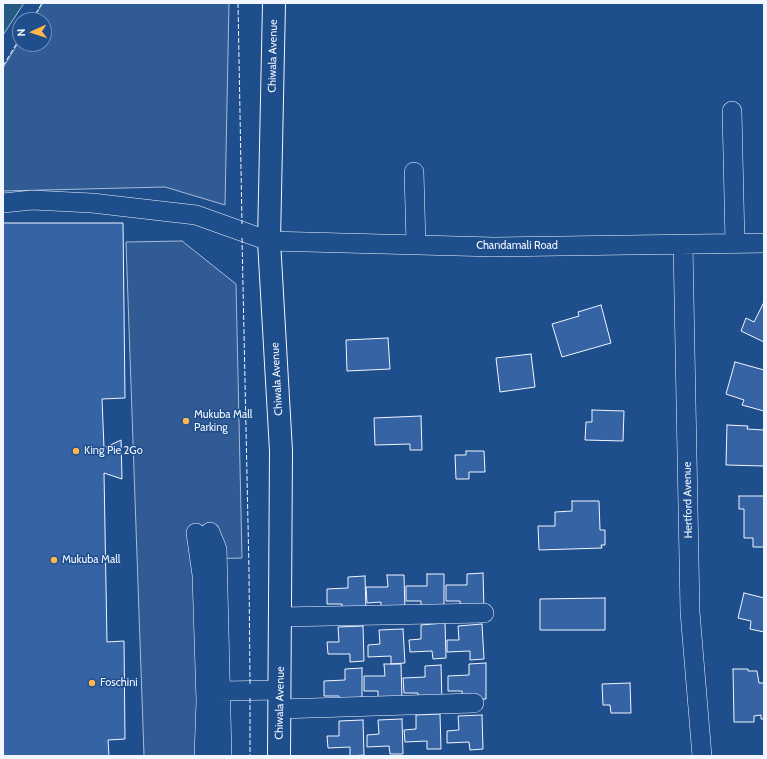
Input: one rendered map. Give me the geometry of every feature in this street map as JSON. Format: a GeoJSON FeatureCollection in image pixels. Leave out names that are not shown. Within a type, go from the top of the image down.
{"type":"FeatureCollection","features":[{"type":"Feature","properties":{"kind":"main road","name":"Chiwala Avenue"},"geometry":{"type":"LineString","coordinates":[[274,3],[269,241],[281,451],[279,756]]}},
{"type":"Feature","properties":{"kind":"street"},"geometry":{"type":"LineString","coordinates":[[732,111],[735,243]]}},
{"type":"Feature","properties":{"kind":"street"},"geometry":{"type":"LineString","coordinates":[[414,172],[416,245]]}},
{"type":"Feature","properties":{"kind":"street","name":"Chandamali Road"},"geometry":{"type":"LineString","coordinates":[[3,203],[32,200],[92,203],[196,215],[269,241],[494,247],[764,243]]}},
{"type":"Feature","properties":{"kind":"street","name":"Hertford Avenue"},"geometry":{"type":"LineString","coordinates":[[683,244],[690,612],[702,756]]}},
{"type":"Feature","properties":{"kind":"street"},"geometry":{"type":"LineString","coordinates":[[204,756],[206,701],[202,590],[203,533],[217,549],[222,756]]}},
{"type":"Feature","properties":{"kind":"street"},"geometry":{"type":"LineString","coordinates":[[281,617],[484,613]]}},
{"type":"Feature","properties":{"kind":"street"},"geometry":{"type":"LineString","coordinates":[[221,691],[280,700],[474,703]]}},
{"type":"Feature","properties":{"kind":"shaded area"},"geometry":{"type":"Polygon","coordinates":[[[3,3],[24,3],[18,12],[12,12],[12,21],[3,35],[3,3]]]}},
{"type":"Feature","properties":{"kind":"shaded area"},"geometry":{"type":"Polygon","coordinates":[[[43,3],[229,3],[225,205],[165,187],[3,191],[3,68],[13,52],[52,52],[52,12],[37,12],[43,3]]]}},
{"type":"Feature","properties":{"kind":"shaded area","name":"Mukuba Mall Parking"},"geometry":{"type":"Polygon","coordinates":[[[182,241],[236,284],[242,558],[203,559],[206,756],[144,756],[126,242],[182,241]]]}},
{"type":"Feature","properties":{"kind":"building","name":"Mukuba Mall"},"geometry":{"type":"Polygon","coordinates":[[[3,223],[123,223],[125,398],[102,399],[104,448],[121,440],[122,479],[104,473],[107,642],[124,641],[125,739],[108,740],[109,756],[3,756],[3,223]]]}},
{"type":"Feature","properties":{"kind":"building"},"geometry":{"type":"Polygon","coordinates":[[[764,302],[764,342],[741,331],[746,318],[754,322],[764,302]]]}},
{"type":"Feature","properties":{"kind":"building"},"geometry":{"type":"Polygon","coordinates":[[[601,305],[611,343],[562,357],[552,324],[579,316],[578,312],[601,305]]]}},
{"type":"Feature","properties":{"kind":"building"},"geometry":{"type":"Polygon","coordinates":[[[388,338],[390,369],[347,371],[346,340],[388,338]]]}},
{"type":"Feature","properties":{"kind":"building"},"geometry":{"type":"Polygon","coordinates":[[[531,354],[535,387],[500,392],[496,358],[531,354]]]}},
{"type":"Feature","properties":{"kind":"building"},"geometry":{"type":"Polygon","coordinates":[[[735,362],[764,370],[764,411],[742,405],[744,400],[726,394],[735,362]]]}},
{"type":"Feature","properties":{"kind":"building"},"geometry":{"type":"Polygon","coordinates":[[[592,410],[624,411],[623,441],[585,440],[586,422],[592,422],[592,410]]]}},
{"type":"Feature","properties":{"kind":"building"},"geometry":{"type":"Polygon","coordinates":[[[421,416],[422,450],[410,450],[410,444],[375,445],[374,418],[421,416]]]}},
{"type":"Feature","properties":{"kind":"building"},"geometry":{"type":"Polygon","coordinates":[[[727,425],[748,426],[747,429],[764,430],[764,466],[726,465],[727,425]]]}},
{"type":"Feature","properties":{"kind":"building"},"geometry":{"type":"Polygon","coordinates":[[[466,451],[484,451],[485,472],[469,472],[469,479],[456,479],[455,455],[466,455],[466,451]]]}},
{"type":"Feature","properties":{"kind":"building"},"geometry":{"type":"Polygon","coordinates":[[[739,496],[764,496],[764,547],[753,547],[753,538],[744,538],[744,509],[739,509],[739,496]]]}},
{"type":"Feature","properties":{"kind":"building"},"geometry":{"type":"Polygon","coordinates":[[[572,501],[599,501],[600,530],[605,530],[605,545],[601,545],[602,548],[539,550],[538,526],[555,526],[555,512],[572,511],[572,501]]]}},
{"type":"Feature","properties":{"kind":"building"},"geometry":{"type":"Polygon","coordinates":[[[483,573],[484,609],[461,610],[460,601],[446,601],[446,585],[467,585],[467,574],[483,573]]]}},
{"type":"Feature","properties":{"kind":"building"},"geometry":{"type":"Polygon","coordinates":[[[427,574],[444,574],[444,610],[421,611],[421,601],[406,601],[406,586],[427,586],[427,574]]]}},
{"type":"Feature","properties":{"kind":"building"},"geometry":{"type":"Polygon","coordinates":[[[387,575],[404,575],[405,611],[381,612],[381,602],[367,603],[366,587],[388,587],[387,575]]]}},
{"type":"Feature","properties":{"kind":"building"},"geometry":{"type":"Polygon","coordinates":[[[365,576],[366,613],[342,613],[342,604],[327,604],[327,589],[348,588],[348,577],[365,576]]]}},
{"type":"Feature","properties":{"kind":"building"},"geometry":{"type":"Polygon","coordinates":[[[744,593],[764,598],[764,632],[750,629],[751,621],[738,618],[744,593]]]}},
{"type":"Feature","properties":{"kind":"building"},"geometry":{"type":"Polygon","coordinates":[[[605,598],[605,630],[540,630],[540,599],[605,598]]]}},
{"type":"Feature","properties":{"kind":"building"},"geometry":{"type":"Polygon","coordinates":[[[445,623],[446,658],[433,659],[432,651],[410,652],[409,640],[421,639],[421,625],[445,623]]]}},
{"type":"Feature","properties":{"kind":"building"},"geometry":{"type":"Polygon","coordinates":[[[482,624],[484,659],[470,660],[470,651],[447,652],[447,640],[459,640],[458,626],[482,624]]]}},
{"type":"Feature","properties":{"kind":"building"},"geometry":{"type":"Polygon","coordinates":[[[363,626],[364,661],[350,662],[350,654],[328,654],[327,642],[339,642],[338,627],[363,626]]]}},
{"type":"Feature","properties":{"kind":"building"},"geometry":{"type":"Polygon","coordinates":[[[403,629],[405,663],[391,664],[391,656],[368,657],[368,645],[380,644],[379,630],[403,629]]]}},
{"type":"Feature","properties":{"kind":"building"},"geometry":{"type":"Polygon","coordinates":[[[486,663],[486,699],[463,700],[462,691],[448,691],[448,676],[469,675],[469,664],[486,663]]]}},
{"type":"Feature","properties":{"kind":"building"},"geometry":{"type":"Polygon","coordinates":[[[384,664],[401,664],[402,700],[378,701],[378,691],[364,691],[364,676],[385,676],[384,664]]]}},
{"type":"Feature","properties":{"kind":"building"},"geometry":{"type":"Polygon","coordinates":[[[441,665],[442,702],[418,702],[418,693],[404,693],[403,678],[425,677],[425,666],[441,665]]]}},
{"type":"Feature","properties":{"kind":"building"},"geometry":{"type":"Polygon","coordinates":[[[362,668],[362,705],[339,705],[339,696],[324,696],[324,681],[345,680],[345,669],[362,668]]]}},
{"type":"Feature","properties":{"kind":"building"},"geometry":{"type":"Polygon","coordinates":[[[733,669],[748,669],[748,671],[757,671],[759,683],[764,683],[764,719],[761,719],[761,715],[754,716],[754,722],[734,722],[733,669]]]}},
{"type":"Feature","properties":{"kind":"building"},"geometry":{"type":"Polygon","coordinates":[[[630,683],[631,713],[611,713],[610,705],[603,705],[602,684],[630,683]]]}},
{"type":"Feature","properties":{"kind":"building"},"geometry":{"type":"Polygon","coordinates":[[[440,714],[441,749],[427,749],[427,741],[405,742],[404,730],[416,729],[416,715],[440,714]]]}},
{"type":"Feature","properties":{"kind":"building"},"geometry":{"type":"Polygon","coordinates":[[[482,715],[483,749],[470,750],[469,742],[447,743],[447,731],[459,730],[458,716],[482,715]]]}},
{"type":"Feature","properties":{"kind":"building"},"geometry":{"type":"Polygon","coordinates":[[[402,719],[403,754],[390,754],[389,746],[367,747],[367,735],[379,734],[378,720],[402,719]]]}},
{"type":"Feature","properties":{"kind":"building"},"geometry":{"type":"Polygon","coordinates":[[[363,720],[364,755],[350,756],[350,747],[328,748],[327,736],[339,736],[339,721],[363,720]]]}},
{"type":"Feature","properties":{"kind":"fence"},"geometry":{"type":"LineString","coordinates":[[37,12],[42,3]]}},
{"type":"Feature","properties":{"kind":"fence"},"geometry":{"type":"LineString","coordinates":[[238,3],[242,224]]}},
{"type":"Feature","properties":{"kind":"fence"},"geometry":{"type":"LineString","coordinates":[[3,66],[12,51]]}},
{"type":"Feature","properties":{"kind":"fence"},"geometry":{"type":"LineString","coordinates":[[242,238],[250,684]]}},
{"type":"Feature","properties":{"kind":"fence"},"geometry":{"type":"LineString","coordinates":[[250,698],[250,756]]}},
{"type":"Feature","properties":{"kind":"place","name":"Mukuba Mall Parking"},"geometry":{"type":"Point","coordinates":[186,421]}},
{"type":"Feature","properties":{"kind":"place","name":"King Pie 2Go"},"geometry":{"type":"Point","coordinates":[76,451]}},
{"type":"Feature","properties":{"kind":"place","name":"Mukuba Mall"},"geometry":{"type":"Point","coordinates":[54,560]}},
{"type":"Feature","properties":{"kind":"place","name":"Foschini"},"geometry":{"type":"Point","coordinates":[92,683]}}]}
